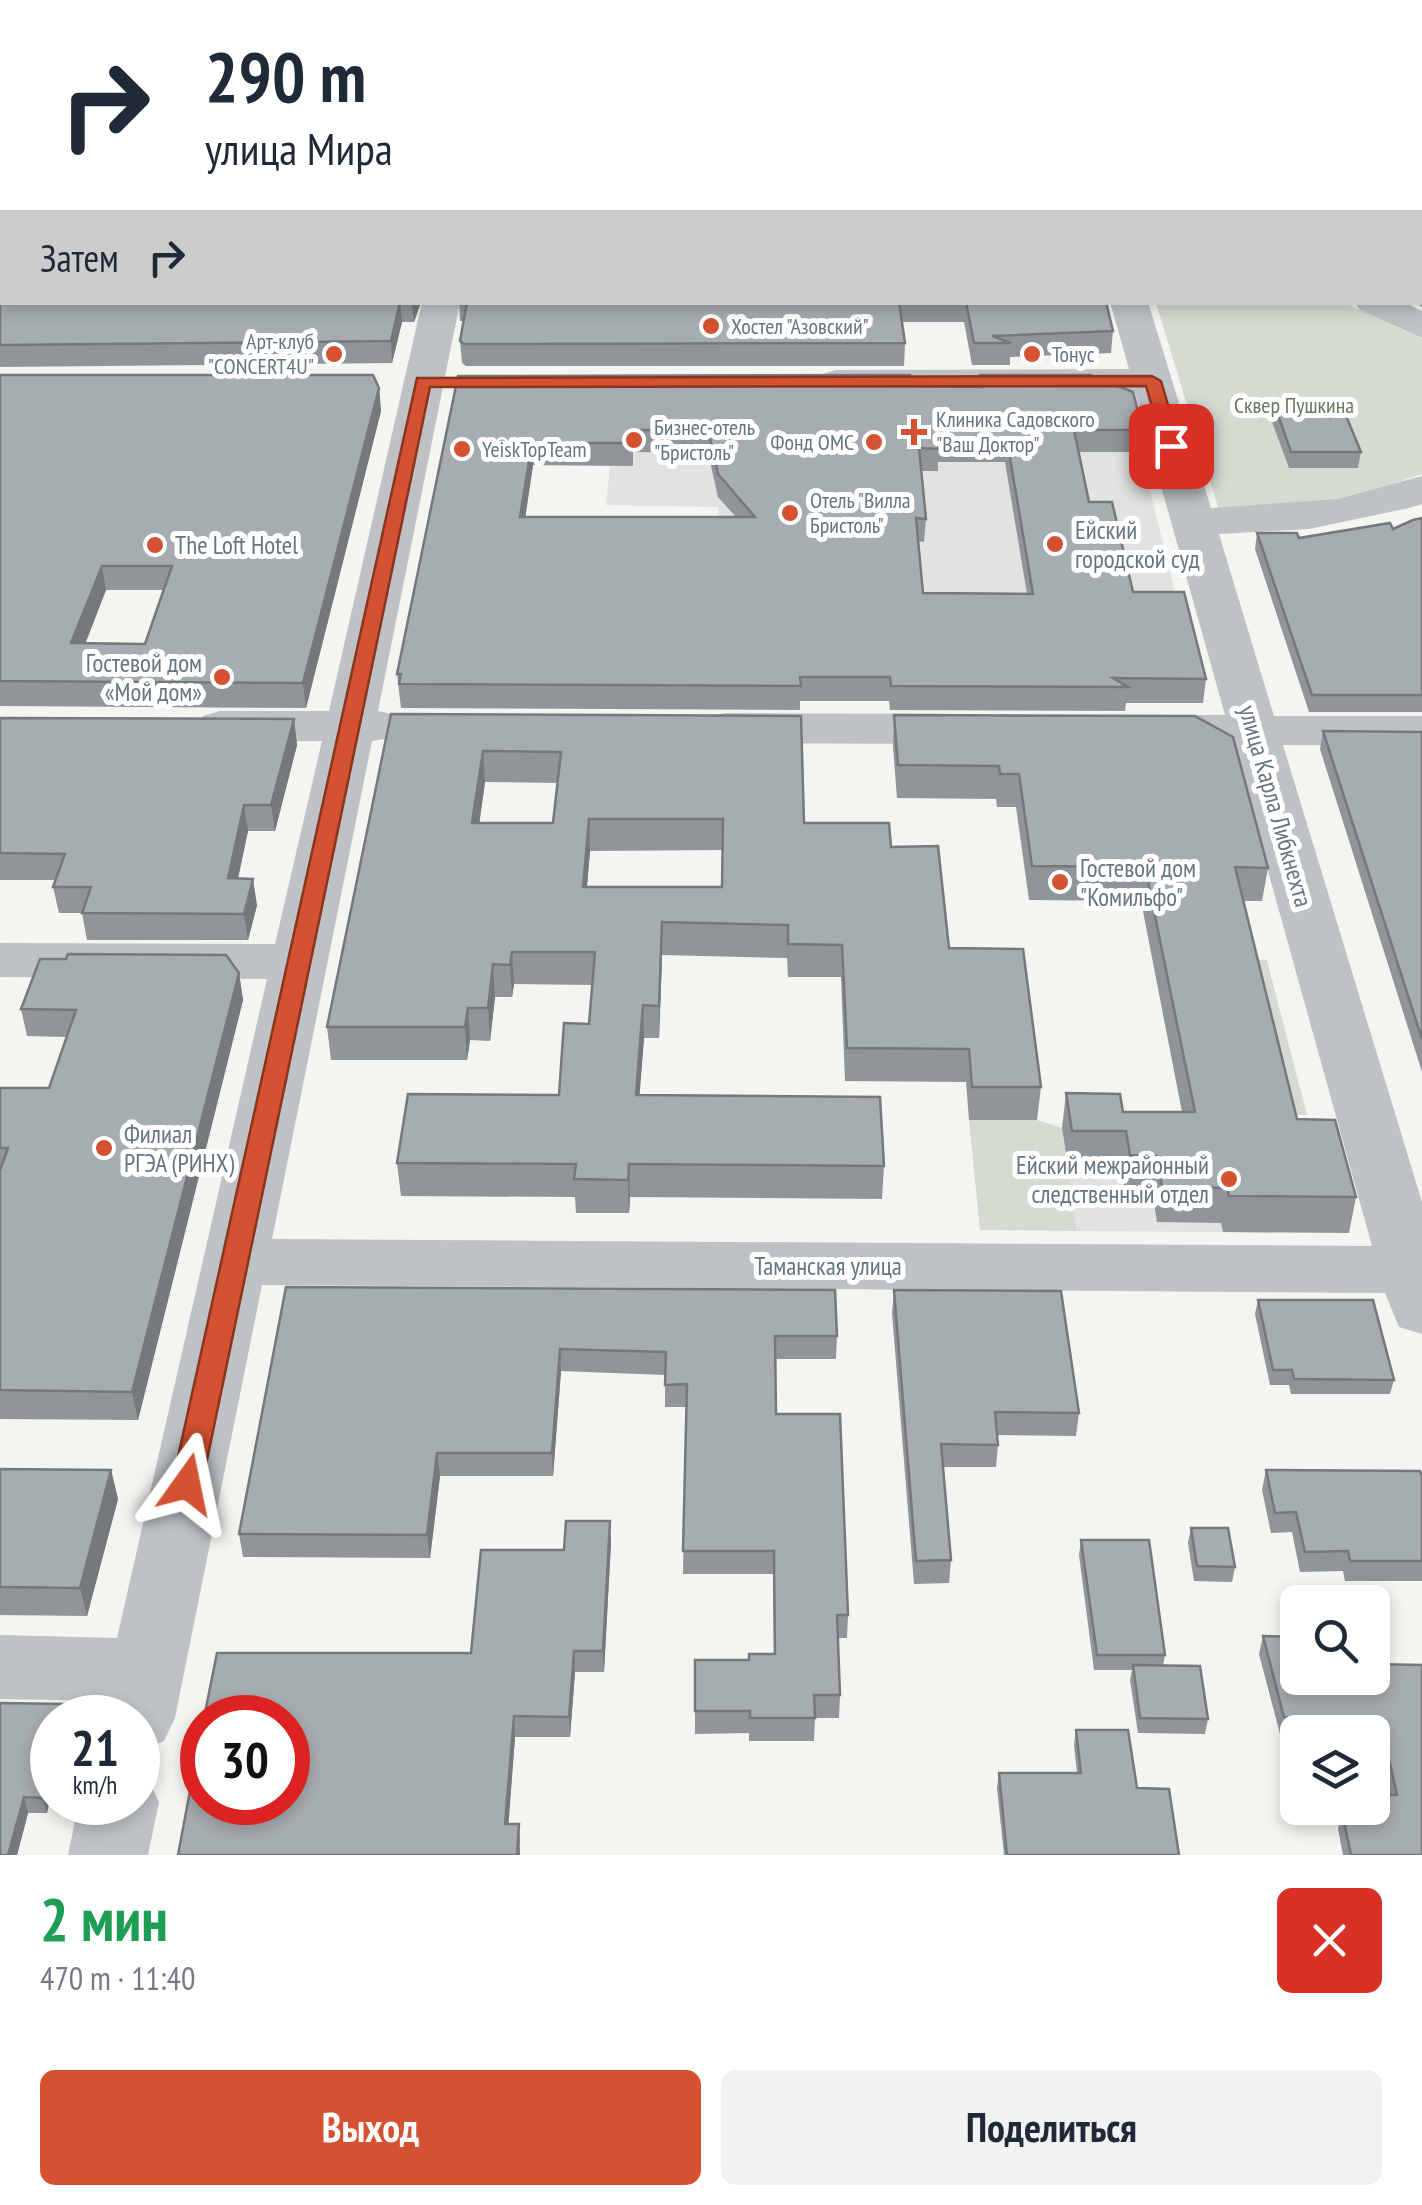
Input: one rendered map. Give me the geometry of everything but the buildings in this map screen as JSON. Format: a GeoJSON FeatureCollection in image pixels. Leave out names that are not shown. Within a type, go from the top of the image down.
{"type":"FeatureCollection","features":[{"type":"Feature","properties":{"kind":"street"},"geometry":{"type":"LineString","coordinates":[[0,1667],[142,1694],[439,305]]}},
{"type":"Feature","properties":{"kind":"street","name":"улица Карла Либкнехта"},"geometry":{"type":"LineString","coordinates":[[1131,305],[1418,1284]]}},
{"type":"Feature","properties":{"kind":"street"},"geometry":{"type":"LineString","coordinates":[[1379,305],[1422,326]]}},
{"type":"Feature","properties":{"kind":"street"},"geometry":{"type":"LineString","coordinates":[[805,382],[1152,381]]}},
{"type":"Feature","properties":{"kind":"street"},"geometry":{"type":"LineString","coordinates":[[1193,522],[1319,517],[1377,505],[1422,489]]}},
{"type":"Feature","properties":{"kind":"street"},"geometry":{"type":"LineString","coordinates":[[179,726],[438,726]]}},
{"type":"Feature","properties":{"kind":"street"},"geometry":{"type":"LineString","coordinates":[[674,728],[1008,730]]}},
{"type":"Feature","properties":{"kind":"street"},"geometry":{"type":"LineString","coordinates":[[1107,730],[1422,732]]}},
{"type":"Feature","properties":{"kind":"street"},"geometry":{"type":"LineString","coordinates":[[0,960],[299,962]]}},
{"type":"Feature","properties":{"kind":"street","name":"Таманская улица"},"geometry":{"type":"LineString","coordinates":[[234,1262],[1418,1284]]}},
{"type":"Feature","properties":{"kind":"street"},"geometry":{"type":"LineString","coordinates":[[108,1855],[114,1825]]}},
{"type":"Feature","properties":{"kind":"shaded area"},"geometry":{"type":"Polygon","coordinates":[[[1131,414],[1181,616],[878,614],[718,540],[718,507],[606,505],[610,466],[446,465],[1131,414]]]}},
{"type":"Feature","properties":{"kind":"shaded area","name":"Ейский межрайонный следственный отдел"},"geometry":{"type":"Polygon","coordinates":[[[1062,1128],[1115,1129],[1119,1147],[1328,1155],[1349,1233],[1077,1231],[1062,1128]]]}},
{"type":"Feature","properties":{"kind":"green space","name":"Сквер Пушкина"},"geometry":{"type":"Polygon","coordinates":[[[1157,305],[1349,305],[1422,339],[1422,474],[1340,502],[1219,510],[1157,305]]]}},
{"type":"Feature","properties":{"kind":"green space"},"geometry":{"type":"Polygon","coordinates":[[[1248,959],[1267,960],[1307,1115],[1286,1115],[1248,959]]]}},
{"type":"Feature","properties":{"kind":"green space"},"geometry":{"type":"Polygon","coordinates":[[[969,1120],[1037,1120],[1062,1128],[1077,1231],[980,1230],[969,1120]]]}},
{"type":"Feature","properties":{"kind":"place","name":"Хостел \"Азовский\""},"geometry":{"type":"Point","coordinates":[711,326]}},
{"type":"Feature","properties":{"kind":"place","name":"Арт-клуб \"CONCERT4U\""},"geometry":{"type":"Point","coordinates":[334,354]}},
{"type":"Feature","properties":{"kind":"place","name":"Тонус"},"geometry":{"type":"Point","coordinates":[1032,354]}},
{"type":"Feature","properties":{"kind":"place","name":"Клиника Садовского \"Ваш Доктор\""},"geometry":{"type":"Point","coordinates":[914,432]}},
{"type":"Feature","properties":{"kind":"place","name":"Бизнес-отель \"Бристоль\""},"geometry":{"type":"Point","coordinates":[634,440]}},
{"type":"Feature","properties":{"kind":"place","name":"Фонд ОМС"},"geometry":{"type":"Point","coordinates":[874,442]}},
{"type":"Feature","properties":{"kind":"place","name":"YeiskTopTeam"},"geometry":{"type":"Point","coordinates":[462,449]}},
{"type":"Feature","properties":{"kind":"place","name":"Отель \"Вилла Бристоль\""},"geometry":{"type":"Point","coordinates":[790,513]}},
{"type":"Feature","properties":{"kind":"place","name":"Ейский городской суд"},"geometry":{"type":"Point","coordinates":[1055,544]}},
{"type":"Feature","properties":{"kind":"place","name":"The Loft Hotel"},"geometry":{"type":"Point","coordinates":[155,545]}},
{"type":"Feature","properties":{"kind":"place","name":"Гостевой дом «Мой дом»"},"geometry":{"type":"Point","coordinates":[222,677]}},
{"type":"Feature","properties":{"kind":"place","name":"Гостевой дом \"Комильфо\""},"geometry":{"type":"Point","coordinates":[1060,882]}},
{"type":"Feature","properties":{"kind":"place","name":"Филиал РГЭА (РИНХ)"},"geometry":{"type":"Point","coordinates":[104,1148]}},
{"type":"Feature","properties":{"kind":"place","name":"Ейский межрайонный следственный отдел"},"geometry":{"type":"Point","coordinates":[1229,1179]}},
{"type":"Feature","properties":{"kind":"route"},"geometry":{"type":"LineString","coordinates":[[187,1484],[423,382],[1152,381],[1171,446]]}}]}
